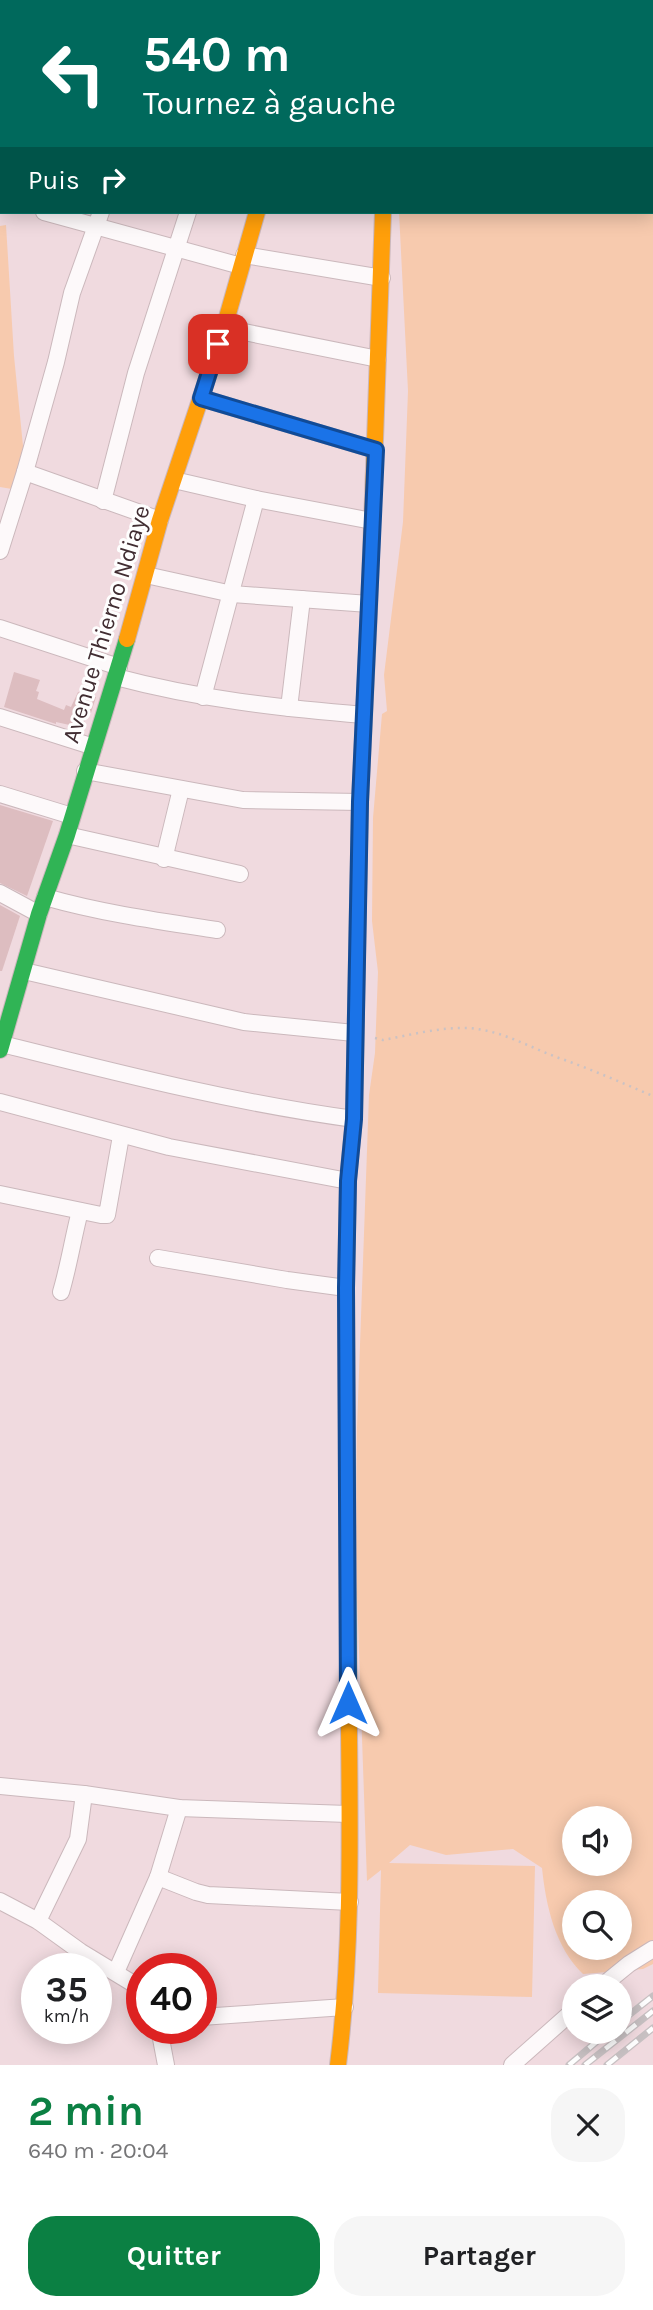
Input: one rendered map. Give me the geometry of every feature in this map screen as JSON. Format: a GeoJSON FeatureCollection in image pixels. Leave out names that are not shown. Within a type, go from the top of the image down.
{"type":"FeatureCollection","features":[{"type":"Feature","properties":{"kind":"street"},"geometry":{"type":"LineString","coordinates":[[58,214],[98,220],[177,247],[242,260],[382,278]]}},
{"type":"Feature","properties":{"kind":"street"},"geometry":{"type":"LineString","coordinates":[[103,501],[136,373],[187,214]]}},
{"type":"Feature","properties":{"kind":"street","name":"Avenue Thierno Ndiaye"},"geometry":{"type":"LineString","coordinates":[[1,1047],[39,914],[67,835],[118,672],[160,520],[224,328],[256,214]]}},
{"type":"Feature","properties":{"kind":"street"},"geometry":{"type":"LineString","coordinates":[[338,2065],[345,2007],[350,1902],[346,1288],[348,1181],[354,1119],[360,802],[376,450],[383,214]]}},
{"type":"Feature","properties":{"kind":"street"},"geometry":{"type":"LineString","coordinates":[[0,551],[56,362],[72,293],[98,220]]}},
{"type":"Feature","properties":{"kind":"street"},"geometry":{"type":"LineString","coordinates":[[224,328],[378,359]]}},
{"type":"Feature","properties":{"kind":"street"},"geometry":{"type":"LineString","coordinates":[[201,398],[376,450]]}},
{"type":"Feature","properties":{"kind":"street"},"geometry":{"type":"LineString","coordinates":[[25,472],[160,520]]}},
{"type":"Feature","properties":{"kind":"street"},"geometry":{"type":"LineString","coordinates":[[174,480],[372,521]]}},
{"type":"Feature","properties":{"kind":"street"},"geometry":{"type":"LineString","coordinates":[[0,492],[17,495]]}},
{"type":"Feature","properties":{"kind":"street"},"geometry":{"type":"LineString","coordinates":[[203,697],[256,499]]}},
{"type":"Feature","properties":{"kind":"street"},"geometry":{"type":"LineString","coordinates":[[146,575],[232,594],[369,604]]}},
{"type":"Feature","properties":{"kind":"street"},"geometry":{"type":"LineString","coordinates":[[289,708],[302,599]]}},
{"type":"Feature","properties":{"kind":"street"},"geometry":{"type":"LineString","coordinates":[[0,628],[118,672],[203,697],[365,715]]}},
{"type":"Feature","properties":{"kind":"street"},"geometry":{"type":"LineString","coordinates":[[0,717],[94,747]]}},
{"type":"Feature","properties":{"kind":"street"},"geometry":{"type":"LineString","coordinates":[[85,771],[243,800],[360,802]]}},
{"type":"Feature","properties":{"kind":"street"},"geometry":{"type":"LineString","coordinates":[[164,859],[181,789]]}},
{"type":"Feature","properties":{"kind":"street"},"geometry":{"type":"LineString","coordinates":[[0,794],[72,816]]}},
{"type":"Feature","properties":{"kind":"street"},"geometry":{"type":"LineString","coordinates":[[67,835],[240,874]]}},
{"type":"Feature","properties":{"kind":"street"},"geometry":{"type":"LineString","coordinates":[[0,893],[39,914]]}},
{"type":"Feature","properties":{"kind":"street"},"geometry":{"type":"LineString","coordinates":[[45,897],[107,913],[216,930]]}},
{"type":"Feature","properties":{"kind":"street"},"geometry":{"type":"LineString","coordinates":[[24,971],[244,1022],[354,1033]]}},
{"type":"Feature","properties":{"kind":"street"},"geometry":{"type":"LineString","coordinates":[[1,1047],[176,1087],[354,1119]]}},
{"type":"Feature","properties":{"kind":"street"},"geometry":{"type":"LineString","coordinates":[[0,1102],[121,1136],[348,1181]]}},
{"type":"Feature","properties":{"kind":"street"},"geometry":{"type":"LineString","coordinates":[[0,1194],[104,1216],[108,1213],[121,1136]]}},
{"type":"Feature","properties":{"kind":"street"},"geometry":{"type":"LineString","coordinates":[[61,1292],[71,1260],[72,1240],[80,1211]]}},
{"type":"Feature","properties":{"kind":"street"},"geometry":{"type":"LineString","coordinates":[[158,1258],[346,1288]]}},
{"type":"Feature","properties":{"kind":"street"},"geometry":{"type":"LineString","coordinates":[[0,1786],[84,1794],[179,1808],[348,1814]]}},
{"type":"Feature","properties":{"kind":"street"},"geometry":{"type":"LineString","coordinates":[[38,1921],[78,1839],[84,1794]]}},
{"type":"Feature","properties":{"kind":"street"},"geometry":{"type":"LineString","coordinates":[[116,1972],[158,1877],[179,1808]]}},
{"type":"Feature","properties":{"kind":"street"},"geometry":{"type":"LineString","coordinates":[[158,1877],[208,1895],[350,1902]]}},
{"type":"Feature","properties":{"kind":"street"},"geometry":{"type":"LineString","coordinates":[[0,1900],[38,1921],[80,1952],[126,1979]]}},
{"type":"Feature","properties":{"kind":"street"},"geometry":{"type":"LineString","coordinates":[[617,1974],[653,1949]]}},
{"type":"Feature","properties":{"kind":"street"},"geometry":{"type":"LineString","coordinates":[[217,2016],[345,2007]]}},
{"type":"Feature","properties":{"kind":"street"},"geometry":{"type":"LineString","coordinates":[[512,2065],[562,2021]]}},
{"type":"Feature","properties":{"kind":"street"},"geometry":{"type":"LineString","coordinates":[[162,2044],[166,2065]]}},
{"type":"Feature","properties":{"kind":"path"},"geometry":{"type":"LineString","coordinates":[[354,1033],[383,1040],[467,1028],[487,1031],[517,1039],[653,1096]]}},
{"type":"Feature","properties":{"kind":"shaded area"},"geometry":{"type":"Polygon","coordinates":[[[399,214],[653,214],[653,1964],[643,1969],[583,1974],[571,1960],[632,1960],[632,1890],[562,1890],[562,1945],[546,1897],[542,1868],[513,1849],[446,1855],[410,1845],[389,1863],[535,1866],[532,1997],[378,1993],[381,1870],[367,1881],[356,1565],[357,1428],[369,1095],[375,1053],[378,972],[372,921],[373,818],[382,714],[387,711],[384,675],[403,522],[408,391],[399,214]]]}},
{"type":"Feature","properties":{"kind":"shaded area"},"geometry":{"type":"Polygon","coordinates":[[[6,225],[14,356],[24,456],[12,489],[0,487],[0,226],[6,225]]]}},
{"type":"Feature","properties":{"kind":"building"},"geometry":{"type":"Polygon","coordinates":[[[14,672],[40,680],[36,691],[39,692],[37,699],[64,710],[66,705],[71,707],[78,692],[96,697],[91,713],[87,711],[83,728],[56,724],[4,707],[14,672]]]}},
{"type":"Feature","properties":{"kind":"building"},"geometry":{"type":"Polygon","coordinates":[[[0,805],[53,821],[27,896],[0,883],[0,805]]]}},
{"type":"Feature","properties":{"kind":"building"},"geometry":{"type":"Polygon","coordinates":[[[0,905],[20,916],[2,971],[0,971],[0,905]]]}},
{"type":"Feature","properties":{"kind":"railway"},"geometry":{"type":"LineString","coordinates":[[632,2013],[653,1996]]}},
{"type":"Feature","properties":{"kind":"railway"},"geometry":{"type":"LineString","coordinates":[[585,2065],[653,2011]]}},
{"type":"Feature","properties":{"kind":"railway"},"geometry":{"type":"LineString","coordinates":[[607,2065],[653,2028]]}},
{"type":"Feature","properties":{"kind":"railway"},"geometry":{"type":"LineString","coordinates":[[569,2065],[594,2044]]}},
{"type":"Feature","properties":{"kind":"traffic: fast"},"geometry":{"type":"LineString","coordinates":[[358,902],[369,611]]}},
{"type":"Feature","properties":{"kind":"traffic: fast"},"geometry":{"type":"LineString","coordinates":[[0,1050],[39,914],[67,835],[127,639]]}},
{"type":"Feature","properties":{"kind":"traffic: fast"},"geometry":{"type":"LineString","coordinates":[[348,1179],[346,1288],[349,1726]]}},
{"type":"Feature","properties":{"kind":"traffic: slow"},"geometry":{"type":"LineString","coordinates":[[127,639],[160,520],[224,328],[256,214]]}},
{"type":"Feature","properties":{"kind":"traffic: slow"},"geometry":{"type":"LineString","coordinates":[[369,611],[383,214]]}},
{"type":"Feature","properties":{"kind":"traffic: slow"},"geometry":{"type":"LineString","coordinates":[[338,2065],[348,1938],[349,1726]]}},
{"type":"Feature","properties":{"kind":"traffic: jam"},"geometry":{"type":"LineString","coordinates":[[348,1179],[354,1119],[358,902]]}},
{"type":"Feature","properties":{"kind":"route"},"geometry":{"type":"LineString","coordinates":[[218,344],[201,398],[376,450],[360,802],[354,1119],[348,1181],[348,1703]]}}]}
